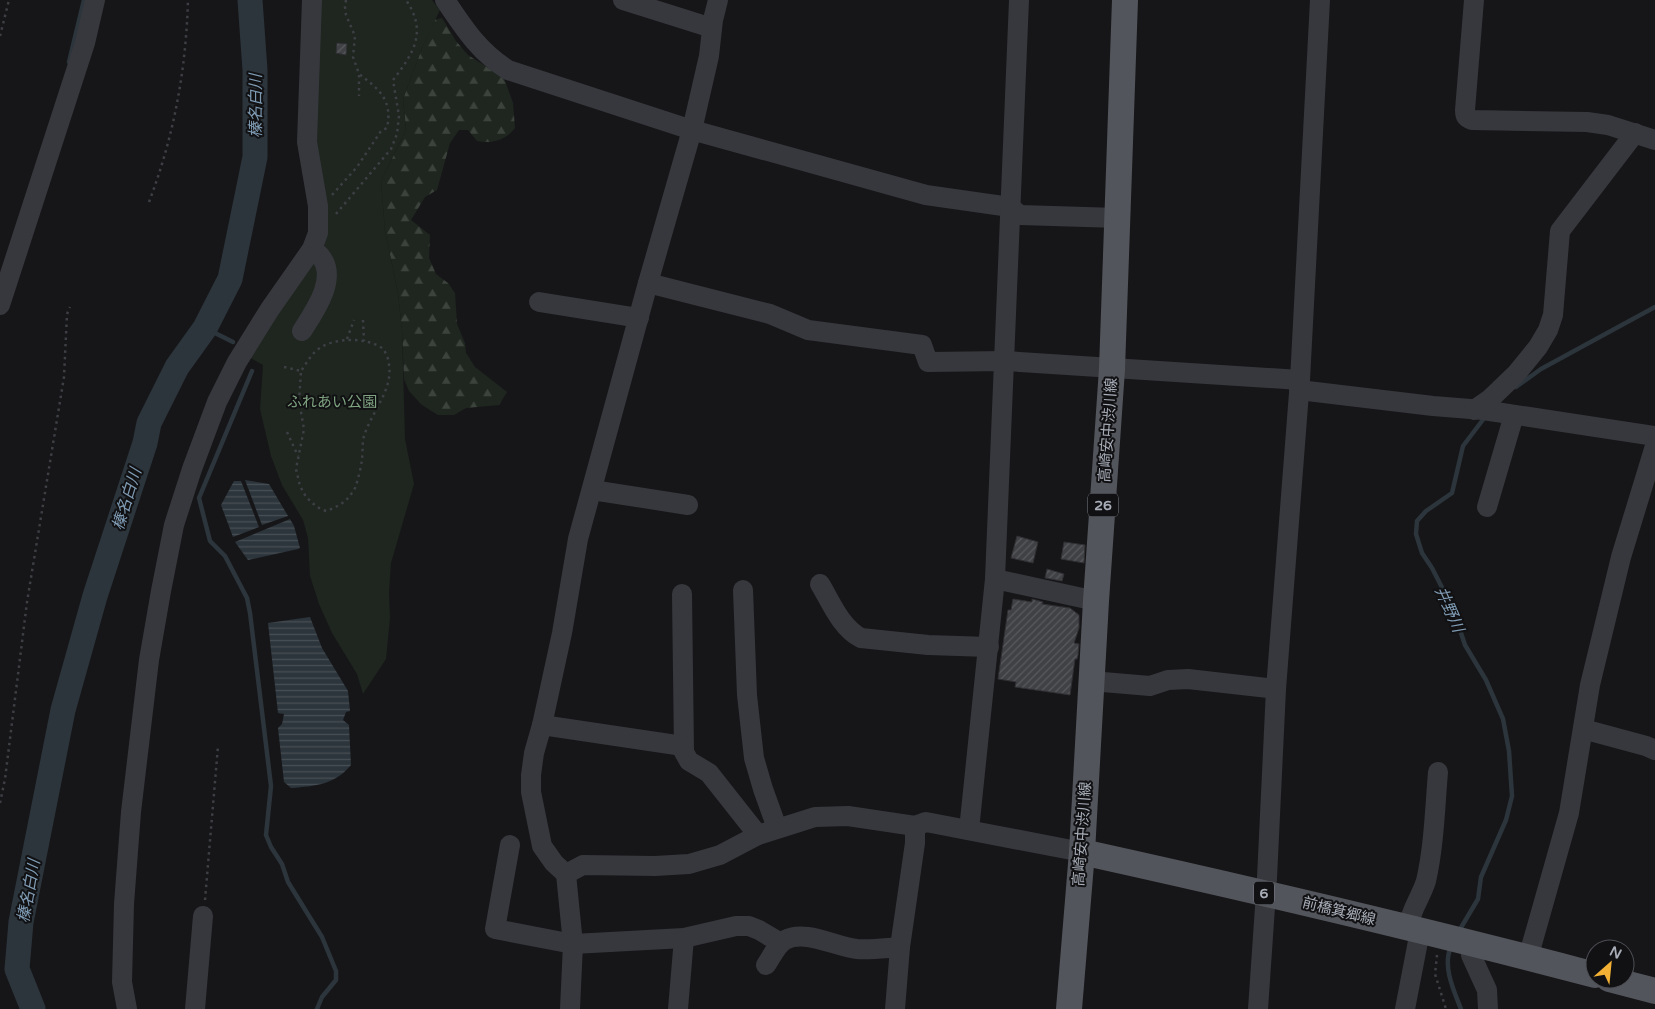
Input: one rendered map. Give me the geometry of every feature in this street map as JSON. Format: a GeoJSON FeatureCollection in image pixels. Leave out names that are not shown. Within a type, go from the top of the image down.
{"type":"FeatureCollection","features":[{"type":"Feature","properties":{"kind":"main road","name":"高崎安中渋川線"},"geometry":{"type":"LineString","coordinates":[[1069,1009],[1082,852],[1096,601],[1112,369],[1125,0]]}},
{"type":"Feature","properties":{"kind":"main road","name":"前橋箕郷線"},"geometry":{"type":"LineString","coordinates":[[1082,852],[1266,893],[1585,972]]}},
{"type":"Feature","properties":{"kind":"main road"},"geometry":{"type":"LineString","coordinates":[[1635,986],[1655,991]]}},
{"type":"Feature","properties":{"kind":"street"},"geometry":{"type":"LineString","coordinates":[[0,305],[85,43],[95,0]]}},
{"type":"Feature","properties":{"kind":"street"},"geometry":{"type":"LineString","coordinates":[[127,1009],[122,982],[124,914],[131,812],[149,660],[174,526],[217,402],[237,362],[312,249],[318,227],[318,206],[307,142],[312,0]]}},
{"type":"Feature","properties":{"kind":"street"},"geometry":{"type":"LineString","coordinates":[[445,0],[470,38],[492,60],[508,70],[692,130],[926,195],[1010,207],[1020,215],[1118,218]]}},
{"type":"Feature","properties":{"kind":"street"},"geometry":{"type":"LineString","coordinates":[[623,0],[712,28]]}},
{"type":"Feature","properties":{"kind":"street"},"geometry":{"type":"LineString","coordinates":[[570,1009],[573,944],[566,874],[554,863],[542,846],[534,812],[531,784],[534,752],[542,726],[562,633],[578,540],[692,130],[709,56],[718,0]]}},
{"type":"Feature","properties":{"kind":"street"},"geometry":{"type":"LineString","coordinates":[[969,830],[995,579],[1019,0]]}},
{"type":"Feature","properties":{"kind":"street"},"geometry":{"type":"LineString","coordinates":[[1258,1009],[1276,690],[1300,385],[1320,0]]}},
{"type":"Feature","properties":{"kind":"street"},"geometry":{"type":"LineString","coordinates":[[1474,0],[1465,110],[1467,119],[1587,122],[1608,125],[1655,140]]}},
{"type":"Feature","properties":{"kind":"street"},"geometry":{"type":"LineString","coordinates":[[1486,507],[1492,412],[1490,399],[1516,374],[1543,339],[1553,315],[1560,231],[1635,133]]}},
{"type":"Feature","properties":{"kind":"street"},"geometry":{"type":"LineString","coordinates":[[302,331],[318,305],[326,282],[326,268],[321,257],[312,249]]}},
{"type":"Feature","properties":{"kind":"street"},"geometry":{"type":"LineString","coordinates":[[648,283],[770,314],[808,330],[922,345],[928,362],[1005,361],[1300,385],[1433,406],[1492,412],[1655,436]]}},
{"type":"Feature","properties":{"kind":"street"},"geometry":{"type":"LineString","coordinates":[[539,302],[639,318]]}},
{"type":"Feature","properties":{"kind":"street"},"geometry":{"type":"LineString","coordinates":[[1528,958],[1569,813],[1590,685],[1621,557],[1655,446]]}},
{"type":"Feature","properties":{"kind":"street"},"geometry":{"type":"LineString","coordinates":[[592,490],[688,505]]}},
{"type":"Feature","properties":{"kind":"street"},"geometry":{"type":"LineString","coordinates":[[995,579],[1096,601]]}},
{"type":"Feature","properties":{"kind":"street"},"geometry":{"type":"LineString","coordinates":[[820,584],[847,628],[861,638],[989,647]]}},
{"type":"Feature","properties":{"kind":"street"},"geometry":{"type":"LineString","coordinates":[[743,590],[747,695],[754,758],[762,789],[777,828]]}},
{"type":"Feature","properties":{"kind":"street"},"geometry":{"type":"LineString","coordinates":[[682,594],[683,746],[689,761],[709,773],[758,835]]}},
{"type":"Feature","properties":{"kind":"street"},"geometry":{"type":"LineString","coordinates":[[1092,681],[1150,686],[1168,680],[1188,679],[1276,690]]}},
{"type":"Feature","properties":{"kind":"street"},"geometry":{"type":"LineString","coordinates":[[542,726],[683,746]]}},
{"type":"Feature","properties":{"kind":"street"},"geometry":{"type":"LineString","coordinates":[[1583,729],[1655,750]]}},
{"type":"Feature","properties":{"kind":"street"},"geometry":{"type":"LineString","coordinates":[[1438,772],[1430,853],[1425,882],[1409,919],[1471,955],[1487,990],[1488,1009]]}},
{"type":"Feature","properties":{"kind":"street"},"geometry":{"type":"LineString","coordinates":[[566,874],[583,865],[654,866],[689,864],[720,855],[758,835],[814,817],[848,816],[915,826],[926,822],[1082,852]]}},
{"type":"Feature","properties":{"kind":"street"},"geometry":{"type":"LineString","coordinates":[[895,1009],[900,947],[916,843],[915,826]]}},
{"type":"Feature","properties":{"kind":"street"},"geometry":{"type":"LineString","coordinates":[[542,846],[503,845],[495,929],[573,944],[684,938],[736,926],[749,926],[781,943]]}},
{"type":"Feature","properties":{"kind":"street"},"geometry":{"type":"LineString","coordinates":[[195,1009],[204,916]]}},
{"type":"Feature","properties":{"kind":"street"},"geometry":{"type":"LineString","coordinates":[[1405,1009],[1441,936]]}},
{"type":"Feature","properties":{"kind":"street"},"geometry":{"type":"LineString","coordinates":[[678,1009],[684,938]]}},
{"type":"Feature","properties":{"kind":"street"},"geometry":{"type":"LineString","coordinates":[[766,965],[781,943],[786,939],[815,938],[869,950],[900,947]]}},
{"type":"Feature","properties":{"kind":"path"},"geometry":{"type":"LineString","coordinates":[[0,36],[9,0]]}},
{"type":"Feature","properties":{"kind":"path"},"geometry":{"type":"LineString","coordinates":[[149,202],[162,167],[179,102],[184,63],[188,0]]}},
{"type":"Feature","properties":{"kind":"path"},"geometry":{"type":"LineString","coordinates":[[346,0],[346,15],[355,36],[353,57],[359,74],[359,96]]}},
{"type":"Feature","properties":{"kind":"path"},"geometry":{"type":"LineString","coordinates":[[318,227],[326,227],[341,206],[391,149],[397,134],[399,116],[393,80],[410,57],[417,40],[416,20],[406,0]]}},
{"type":"Feature","properties":{"kind":"path"},"geometry":{"type":"LineString","coordinates":[[329,197],[357,167],[381,130],[387,128],[388,107],[380,92],[359,74]]}},
{"type":"Feature","properties":{"kind":"path"},"geometry":{"type":"LineString","coordinates":[[0,803],[5,779],[27,602],[64,377],[70,307]]}},
{"type":"Feature","properties":{"kind":"path"},"geometry":{"type":"LineString","coordinates":[[347,340],[354,320]]}},
{"type":"Feature","properties":{"kind":"path"},"geometry":{"type":"LineString","coordinates":[[363,320],[364,342]]}},
{"type":"Feature","properties":{"kind":"path"},"geometry":{"type":"LineString","coordinates":[[342,340],[364,342],[382,348],[385,352],[389,364],[390,380],[364,438],[362,461],[355,488],[346,500],[336,508],[326,511],[317,507],[306,497],[300,486],[296,469],[304,429],[299,401],[301,371],[318,349],[327,344],[342,340]]}},
{"type":"Feature","properties":{"kind":"path"},"geometry":{"type":"LineString","coordinates":[[284,367],[301,371]]}},
{"type":"Feature","properties":{"kind":"path"},"geometry":{"type":"LineString","coordinates":[[287,432],[298,457]]}},
{"type":"Feature","properties":{"kind":"path"},"geometry":{"type":"LineString","coordinates":[[204,916],[218,746]]}},
{"type":"Feature","properties":{"kind":"path"},"geometry":{"type":"LineString","coordinates":[[1441,936],[1434,974],[1446,1009]]}},
{"type":"Feature","properties":{"kind":"green space","name":"ふれあい公園"},"geometry":{"type":"Polygon","coordinates":[[[319,0],[432,0],[440,10],[422,48],[403,99],[406,130],[381,181],[385,231],[398,293],[402,330],[405,439],[414,484],[391,563],[390,618],[386,659],[363,694],[357,674],[332,633],[319,604],[310,576],[308,538],[303,520],[282,485],[271,456],[260,409],[263,365],[245,355],[309,260],[319,0]]]}},
{"type":"Feature","properties":{"kind":"green space"},"geometry":{"type":"Polygon","coordinates":[[[442,18],[456,41],[468,55],[504,78],[513,103],[515,128],[507,136],[488,142],[477,141],[468,130],[459,130],[450,143],[437,190],[425,197],[411,220],[430,235],[429,258],[436,274],[448,283],[455,293],[457,324],[465,343],[466,353],[475,367],[507,392],[499,405],[466,408],[454,415],[438,415],[422,405],[409,391],[404,379],[398,293],[385,231],[381,181],[406,130],[403,99],[422,48],[434,20],[442,18]]]}},
{"type":"Feature","properties":{"kind":"shaded area"},"geometry":{"type":"Polygon","coordinates":[[[245,480],[269,484],[288,516],[262,525],[245,480]]]}},
{"type":"Feature","properties":{"kind":"shaded area"},"geometry":{"type":"Polygon","coordinates":[[[234,481],[241,481],[259,527],[233,537],[221,505],[234,481]]]}},
{"type":"Feature","properties":{"kind":"shaded area"},"geometry":{"type":"Polygon","coordinates":[[[290,519],[300,548],[298,549],[248,560],[235,542],[290,519]]]}},
{"type":"Feature","properties":{"kind":"shaded area"},"geometry":{"type":"Polygon","coordinates":[[[310,617],[322,648],[348,691],[350,711],[346,712],[343,720],[349,725],[351,765],[345,772],[331,781],[291,788],[284,782],[278,728],[282,724],[284,714],[278,713],[268,623],[310,617]]]}},
{"type":"Feature","properties":{"kind":"building"},"geometry":{"type":"Polygon","coordinates":[[[337,43],[347,44],[346,55],[336,53],[337,43]]]}},
{"type":"Feature","properties":{"kind":"building"},"geometry":{"type":"Polygon","coordinates":[[[1017,536],[1038,542],[1033,563],[1011,558],[1017,536]]]}},
{"type":"Feature","properties":{"kind":"building"},"geometry":{"type":"Polygon","coordinates":[[[1064,542],[1085,545],[1084,563],[1061,559],[1064,542]]]}},
{"type":"Feature","properties":{"kind":"building"},"geometry":{"type":"Polygon","coordinates":[[[1047,569],[1064,574],[1062,581],[1045,578],[1047,569]]]}},
{"type":"Feature","properties":{"kind":"building"},"geometry":{"type":"Polygon","coordinates":[[[1013,599],[1032,602],[1032,599],[1043,602],[1042,604],[1070,608],[1079,615],[1079,628],[1074,643],[1079,644],[1078,655],[1077,659],[1075,659],[1070,695],[1015,687],[1016,682],[998,679],[1008,610],[1011,610],[1013,599]]]}},
{"type":"Feature","properties":{"kind":"waterway"},"geometry":{"type":"LineString","coordinates":[[69,62],[84,0]]}},
{"type":"Feature","properties":{"kind":"waterway","name":"榛名白川"},"geometry":{"type":"LineString","coordinates":[[33,1009],[17,969],[21,922],[63,710],[95,596],[145,443],[149,423],[177,367],[205,328],[230,279],[255,157],[255,70],[250,0]]}},
{"type":"Feature","properties":{"kind":"waterway","name":"井野川"},"geometry":{"type":"LineString","coordinates":[[1516,387],[1541,369],[1655,307]]}},
{"type":"Feature","properties":{"kind":"waterway"},"geometry":{"type":"LineString","coordinates":[[205,328],[233,342]]}},
{"type":"Feature","properties":{"kind":"waterway"},"geometry":{"type":"LineString","coordinates":[[252,371],[199,498],[210,541],[225,556],[247,598],[250,613],[271,786],[266,835],[282,864],[288,882],[322,937],[336,971],[336,980],[322,997],[317,1009]]}},
{"type":"Feature","properties":{"kind":"waterway","name":"井野川"},"geometry":{"type":"LineString","coordinates":[[1459,931],[1478,899],[1481,877],[1506,820],[1512,796],[1509,751],[1503,719],[1486,680],[1465,645],[1453,609],[1422,553],[1416,534],[1417,521],[1426,511],[1452,493],[1463,446],[1485,417]]}},
{"type":"Feature","properties":{"kind":"waterway","name":"井野川"},"geometry":{"type":"LineString","coordinates":[[1451,947],[1448,970],[1461,1009]]}}]}
